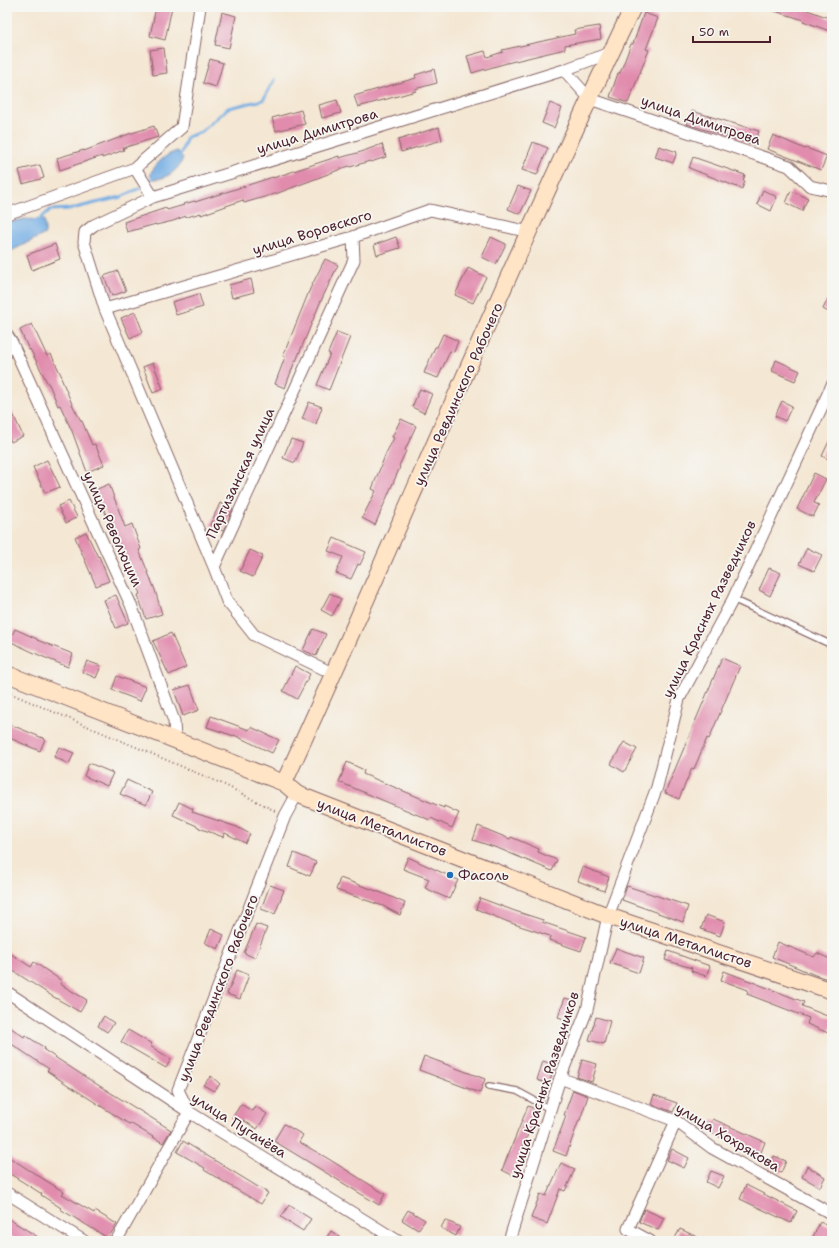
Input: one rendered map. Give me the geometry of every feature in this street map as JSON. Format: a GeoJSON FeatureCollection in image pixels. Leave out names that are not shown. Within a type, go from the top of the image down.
{"type":"FeatureCollection","features":[{"type":"Feature","properties":{"kind":"street"},"geometry":{"type":"LineString","coordinates":[[7,214],[135,168],[182,127],[200,7]]}},
{"type":"Feature","properties":{"kind":"street","name":"улица Ревдинского Рабочего"},"geometry":{"type":"LineString","coordinates":[[284,783],[590,98],[634,7]]}},
{"type":"Feature","properties":{"kind":"street","name":"улица Димитрова"},"geometry":{"type":"LineString","coordinates":[[105,310],[84,242],[86,232],[94,225],[154,197],[564,70],[612,52]]}},
{"type":"Feature","properties":{"kind":"street","name":"улица Димитрова"},"geometry":{"type":"LineString","coordinates":[[564,70],[590,98],[789,166],[810,186],[832,191]]}},
{"type":"Feature","properties":{"kind":"street"},"geometry":{"type":"LineString","coordinates":[[135,168],[154,197]]}},
{"type":"Feature","properties":{"kind":"street","name":"улица Воровского"},"geometry":{"type":"LineString","coordinates":[[105,310],[354,237],[430,210],[530,232]]}},
{"type":"Feature","properties":{"kind":"street","name":"Партизанская улица"},"geometry":{"type":"LineString","coordinates":[[214,567],[354,260],[354,237]]}},
{"type":"Feature","properties":{"kind":"street"},"geometry":{"type":"LineString","coordinates":[[105,310],[227,600],[254,635],[334,674]]}},
{"type":"Feature","properties":{"kind":"street","name":"улица Революции"},"geometry":{"type":"LineString","coordinates":[[7,335],[12,343],[131,605],[174,721],[175,740]]}},
{"type":"Feature","properties":{"kind":"street","name":"улица Красных Разведчиков"},"geometry":{"type":"LineString","coordinates":[[508,1241],[560,1078],[587,1010],[608,916],[657,787],[679,699],[733,599],[832,385]]}},
{"type":"Feature","properties":{"kind":"street","name":"улица Металлистов"},"geometry":{"type":"LineString","coordinates":[[7,674],[284,783],[297,794],[608,916],[832,990]]}},
{"type":"Feature","properties":{"kind":"street","name":"улица Ревдинского Рабочего"},"geometry":{"type":"LineString","coordinates":[[189,1112],[178,1090],[285,816],[297,794]]}},
{"type":"Feature","properties":{"kind":"street","name":"улица Пугачёва"},"geometry":{"type":"LineString","coordinates":[[7,992],[189,1112],[398,1241]]}},
{"type":"Feature","properties":{"kind":"street","name":"улица Хохрякова"},"geometry":{"type":"LineString","coordinates":[[560,1078],[676,1121],[712,1148],[832,1214]]}},
{"type":"Feature","properties":{"kind":"street"},"geometry":{"type":"LineString","coordinates":[[116,1241],[189,1112]]}},
{"type":"Feature","properties":{"kind":"street"},"geometry":{"type":"LineString","coordinates":[[650,1241],[628,1229],[676,1121]]}},
{"type":"Feature","properties":{"kind":"street"},"geometry":{"type":"LineString","coordinates":[[7,1193],[84,1241]]}},
{"type":"Feature","properties":{"kind":"lane"},"geometry":{"type":"LineString","coordinates":[[733,599],[832,645]]}},
{"type":"Feature","properties":{"kind":"lane"},"geometry":{"type":"LineString","coordinates":[[489,1086],[517,1091],[550,1109]]}},
{"type":"Feature","properties":{"kind":"path"},"geometry":{"type":"LineString","coordinates":[[7,692],[225,785],[285,816]]}},
{"type":"Feature","properties":{"kind":"water"},"geometry":{"type":"Polygon","coordinates":[[[177,151],[183,158],[175,170],[163,178],[153,179],[150,174],[158,163],[168,155],[177,151]]]}},
{"type":"Feature","properties":{"kind":"water"},"geometry":{"type":"Polygon","coordinates":[[[24,219],[44,220],[45,234],[7,253],[7,223],[24,219]]]}},
{"type":"Feature","properties":{"kind":"building"},"geometry":{"type":"Polygon","coordinates":[[[156,7],[172,7],[165,40],[150,36],[156,7]]]}},
{"type":"Feature","properties":{"kind":"building"},"geometry":{"type":"Polygon","coordinates":[[[769,7],[799,7],[832,19],[832,32],[803,21],[804,20],[768,9],[769,7]]]}},
{"type":"Feature","properties":{"kind":"building"},"geometry":{"type":"Polygon","coordinates":[[[222,12],[236,16],[229,48],[215,45],[222,12]]]}},
{"type":"Feature","properties":{"kind":"building"},"geometry":{"type":"Polygon","coordinates":[[[644,13],[658,18],[646,49],[649,50],[628,103],[610,97],[618,73],[620,73],[631,44],[633,44],[644,13]]]}},
{"type":"Feature","properties":{"kind":"building"},"geometry":{"type":"Polygon","coordinates":[[[599,26],[601,39],[565,45],[565,49],[472,73],[467,56],[485,51],[487,57],[503,52],[502,50],[575,34],[574,30],[599,26]]]}},
{"type":"Feature","properties":{"kind":"building"},"geometry":{"type":"Polygon","coordinates":[[[164,48],[167,73],[153,75],[150,50],[164,48]]]}},
{"type":"Feature","properties":{"kind":"building"},"geometry":{"type":"Polygon","coordinates":[[[210,59],[223,63],[216,87],[203,83],[210,59]]]}},
{"type":"Feature","properties":{"kind":"building"},"geometry":{"type":"Polygon","coordinates":[[[434,69],[437,83],[415,89],[416,91],[358,107],[354,96],[416,78],[415,75],[434,69]]]}},
{"type":"Feature","properties":{"kind":"building"},"geometry":{"type":"Polygon","coordinates":[[[337,100],[341,113],[322,118],[319,105],[337,100]]]}},
{"type":"Feature","properties":{"kind":"building"},"geometry":{"type":"Polygon","coordinates":[[[550,103],[562,108],[554,128],[542,123],[550,103]]]}},
{"type":"Feature","properties":{"kind":"building"},"geometry":{"type":"Polygon","coordinates":[[[301,110],[305,124],[276,131],[272,118],[301,110]]]}},
{"type":"Feature","properties":{"kind":"building"},"geometry":{"type":"Polygon","coordinates":[[[692,111],[759,131],[754,145],[687,124],[692,111]]]}},
{"type":"Feature","properties":{"kind":"building"},"geometry":{"type":"Polygon","coordinates":[[[154,126],[158,137],[123,148],[124,150],[102,158],[102,156],[60,170],[57,158],[84,151],[154,126]]]}},
{"type":"Feature","properties":{"kind":"building"},"geometry":{"type":"Polygon","coordinates":[[[439,127],[442,140],[401,152],[398,140],[439,127]]]}},
{"type":"Feature","properties":{"kind":"building"},"geometry":{"type":"Polygon","coordinates":[[[773,135],[805,149],[806,148],[827,156],[821,170],[767,149],[773,135]]]}},
{"type":"Feature","properties":{"kind":"building"},"geometry":{"type":"Polygon","coordinates":[[[533,142],[548,148],[537,175],[522,170],[533,142]]]}},
{"type":"Feature","properties":{"kind":"building"},"geometry":{"type":"Polygon","coordinates":[[[382,144],[386,157],[371,162],[349,166],[278,193],[244,203],[243,200],[201,215],[201,213],[186,216],[173,221],[127,232],[124,222],[166,208],[167,210],[184,205],[183,204],[195,202],[339,156],[339,158],[361,152],[382,144]]]}},
{"type":"Feature","properties":{"kind":"building"},"geometry":{"type":"Polygon","coordinates":[[[659,146],[677,152],[673,163],[655,157],[659,146]]]}},
{"type":"Feature","properties":{"kind":"building"},"geometry":{"type":"Polygon","coordinates":[[[693,157],[745,175],[743,181],[745,181],[742,189],[689,168],[693,157]]]}},
{"type":"Feature","properties":{"kind":"building"},"geometry":{"type":"Polygon","coordinates":[[[40,165],[44,178],[23,184],[19,170],[40,165]]]}},
{"type":"Feature","properties":{"kind":"building"},"geometry":{"type":"Polygon","coordinates":[[[518,186],[531,191],[520,214],[508,209],[518,186]]]}},
{"type":"Feature","properties":{"kind":"building"},"geometry":{"type":"Polygon","coordinates":[[[763,190],[777,197],[771,211],[757,204],[763,190]]]}},
{"type":"Feature","properties":{"kind":"building"},"geometry":{"type":"Polygon","coordinates":[[[791,191],[808,198],[802,211],[786,203],[791,191]]]}},
{"type":"Feature","properties":{"kind":"building"},"geometry":{"type":"Polygon","coordinates":[[[396,237],[400,248],[377,255],[374,245],[396,237]]]}},
{"type":"Feature","properties":{"kind":"building"},"geometry":{"type":"Polygon","coordinates":[[[491,237],[506,244],[496,264],[482,257],[491,237]]]}},
{"type":"Feature","properties":{"kind":"building"},"geometry":{"type":"Polygon","coordinates":[[[55,244],[60,259],[32,270],[27,255],[55,244]]]}},
{"type":"Feature","properties":{"kind":"building"},"geometry":{"type":"Polygon","coordinates":[[[325,259],[338,265],[295,361],[285,388],[275,384],[285,357],[283,356],[310,289],[325,259]]]}},
{"type":"Feature","properties":{"kind":"building"},"geometry":{"type":"Polygon","coordinates":[[[468,268],[486,277],[473,303],[455,295],[468,268]]]}},
{"type":"Feature","properties":{"kind":"building"},"geometry":{"type":"Polygon","coordinates":[[[118,271],[126,291],[112,296],[104,276],[118,271]]]}},
{"type":"Feature","properties":{"kind":"building"},"geometry":{"type":"Polygon","coordinates":[[[251,279],[254,292],[232,298],[229,285],[251,279]]]}},
{"type":"Feature","properties":{"kind":"building"},"geometry":{"type":"Polygon","coordinates":[[[832,290],[832,314],[823,309],[832,290]]]}},
{"type":"Feature","properties":{"kind":"building"},"geometry":{"type":"Polygon","coordinates":[[[199,294],[203,307],[176,315],[172,302],[199,294]]]}},
{"type":"Feature","properties":{"kind":"building"},"geometry":{"type":"Polygon","coordinates":[[[135,312],[143,332],[130,338],[121,318],[135,312]]]}},
{"type":"Feature","properties":{"kind":"building"},"geometry":{"type":"Polygon","coordinates":[[[32,324],[47,356],[51,354],[62,377],[61,378],[72,404],[82,421],[92,445],[95,444],[104,465],[87,472],[72,431],[60,405],[58,406],[49,384],[30,349],[29,350],[20,330],[32,324]]]}},
{"type":"Feature","properties":{"kind":"building"},"geometry":{"type":"Polygon","coordinates":[[[337,332],[350,337],[329,390],[317,385],[330,354],[328,353],[337,332]]]}},
{"type":"Feature","properties":{"kind":"building"},"geometry":{"type":"Polygon","coordinates":[[[443,334],[458,341],[454,352],[450,351],[438,378],[424,373],[435,347],[437,347],[443,334]]]}},
{"type":"Feature","properties":{"kind":"building"},"geometry":{"type":"Polygon","coordinates":[[[776,360],[800,371],[795,381],[772,371],[776,360]]]}},
{"type":"Feature","properties":{"kind":"building"},"geometry":{"type":"Polygon","coordinates":[[[153,363],[163,389],[153,393],[143,367],[153,363]]]}},
{"type":"Feature","properties":{"kind":"building"},"geometry":{"type":"Polygon","coordinates":[[[420,389],[432,394],[424,413],[412,407],[420,389]]]}},
{"type":"Feature","properties":{"kind":"building"},"geometry":{"type":"Polygon","coordinates":[[[7,401],[23,436],[11,442],[7,433],[7,401]]]}},
{"type":"Feature","properties":{"kind":"building"},"geometry":{"type":"Polygon","coordinates":[[[782,401],[792,406],[785,421],[775,416],[782,401]]]}},
{"type":"Feature","properties":{"kind":"building"},"geometry":{"type":"Polygon","coordinates":[[[309,402],[322,407],[316,424],[302,419],[309,402]]]}},
{"type":"Feature","properties":{"kind":"building"},"geometry":{"type":"Polygon","coordinates":[[[401,419],[416,426],[375,525],[362,518],[376,491],[372,489],[386,453],[394,438],[392,437],[401,419]]]}},
{"type":"Feature","properties":{"kind":"building"},"geometry":{"type":"Polygon","coordinates":[[[832,435],[832,461],[822,456],[832,435]]]}},
{"type":"Feature","properties":{"kind":"building"},"geometry":{"type":"Polygon","coordinates":[[[291,439],[303,443],[295,463],[283,458],[291,439]]]}},
{"type":"Feature","properties":{"kind":"building"},"geometry":{"type":"Polygon","coordinates":[[[47,460],[60,487],[45,493],[33,467],[47,460]]]}},
{"type":"Feature","properties":{"kind":"building"},"geometry":{"type":"Polygon","coordinates":[[[814,473],[826,479],[814,503],[819,505],[813,517],[797,509],[814,473]]]}},
{"type":"Feature","properties":{"kind":"building"},"geometry":{"type":"Polygon","coordinates":[[[109,484],[125,527],[132,524],[141,549],[139,550],[155,590],[162,614],[146,619],[138,595],[140,594],[125,555],[123,556],[112,525],[110,526],[103,506],[101,506],[95,490],[109,484]]]}},
{"type":"Feature","properties":{"kind":"building"},"geometry":{"type":"Polygon","coordinates":[[[69,501],[77,517],[66,523],[58,506],[69,501]]]}},
{"type":"Feature","properties":{"kind":"building"},"geometry":{"type":"Polygon","coordinates":[[[220,503],[233,509],[223,531],[210,525],[220,503]]]}},
{"type":"Feature","properties":{"kind":"building"},"geometry":{"type":"Polygon","coordinates":[[[86,532],[98,557],[99,556],[109,581],[96,586],[75,537],[86,532]]]}},
{"type":"Feature","properties":{"kind":"building"},"geometry":{"type":"Polygon","coordinates":[[[334,538],[366,552],[351,579],[336,573],[343,557],[328,551],[334,538]]]}},
{"type":"Feature","properties":{"kind":"building"},"geometry":{"type":"Polygon","coordinates":[[[807,548],[822,555],[814,571],[799,564],[807,548]]]}},
{"type":"Feature","properties":{"kind":"building"},"geometry":{"type":"Polygon","coordinates":[[[250,550],[263,556],[253,577],[240,571],[250,550]]]}},
{"type":"Feature","properties":{"kind":"building"},"geometry":{"type":"Polygon","coordinates":[[[769,568],[781,573],[770,596],[759,590],[769,568]]]}},
{"type":"Feature","properties":{"kind":"building"},"geometry":{"type":"Polygon","coordinates":[[[330,593],[341,599],[332,616],[321,610],[330,593]]]}},
{"type":"Feature","properties":{"kind":"building"},"geometry":{"type":"Polygon","coordinates":[[[116,595],[128,623],[116,628],[104,600],[116,595]]]}},
{"type":"Feature","properties":{"kind":"building"},"geometry":{"type":"Polygon","coordinates":[[[15,629],[37,640],[73,654],[68,667],[9,641],[15,629]]]}},
{"type":"Feature","properties":{"kind":"building"},"geometry":{"type":"Polygon","coordinates":[[[313,629],[326,634],[316,656],[303,650],[313,629]]]}},
{"type":"Feature","properties":{"kind":"building"},"geometry":{"type":"Polygon","coordinates":[[[171,633],[186,667],[169,675],[153,641],[171,633]]]}},
{"type":"Feature","properties":{"kind":"building"},"geometry":{"type":"Polygon","coordinates":[[[722,658],[740,666],[709,739],[707,738],[679,799],[665,793],[722,658]]]}},
{"type":"Feature","properties":{"kind":"building"},"geometry":{"type":"Polygon","coordinates":[[[87,661],[101,666],[96,678],[82,672],[87,661]]]}},
{"type":"Feature","properties":{"kind":"building"},"geometry":{"type":"Polygon","coordinates":[[[295,666],[310,674],[297,699],[283,691],[295,666]]]}},
{"type":"Feature","properties":{"kind":"building"},"geometry":{"type":"Polygon","coordinates":[[[117,676],[146,687],[140,701],[112,690],[117,676]]]}},
{"type":"Feature","properties":{"kind":"building"},"geometry":{"type":"Polygon","coordinates":[[[190,685],[199,710],[183,716],[174,690],[190,685]]]}},
{"type":"Feature","properties":{"kind":"building"},"geometry":{"type":"Polygon","coordinates":[[[211,716],[249,730],[251,727],[279,740],[272,753],[234,735],[207,727],[211,716]]]}},
{"type":"Feature","properties":{"kind":"building"},"geometry":{"type":"Polygon","coordinates":[[[7,723],[45,739],[40,751],[7,737],[7,723]]]}},
{"type":"Feature","properties":{"kind":"building"},"geometry":{"type":"Polygon","coordinates":[[[624,742],[637,749],[624,772],[611,764],[624,742]]]}},
{"type":"Feature","properties":{"kind":"building"},"geometry":{"type":"Polygon","coordinates":[[[59,747],[74,753],[69,764],[54,757],[59,747]]]}},
{"type":"Feature","properties":{"kind":"building"},"geometry":{"type":"Polygon","coordinates":[[[347,762],[364,770],[363,774],[459,813],[452,828],[431,818],[430,820],[339,782],[347,762]]]}},
{"type":"Feature","properties":{"kind":"building"},"geometry":{"type":"Polygon","coordinates":[[[89,763],[113,773],[107,786],[84,776],[89,763]]]}},
{"type":"Feature","properties":{"kind":"building"},"geometry":{"type":"Polygon","coordinates":[[[127,780],[152,792],[146,805],[120,794],[127,780]]]}},
{"type":"Feature","properties":{"kind":"building"},"geometry":{"type":"Polygon","coordinates":[[[179,802],[193,809],[192,812],[237,827],[250,834],[245,843],[225,833],[223,837],[199,828],[173,815],[179,802]]]}},
{"type":"Feature","properties":{"kind":"building"},"geometry":{"type":"Polygon","coordinates":[[[478,826],[510,839],[511,837],[539,849],[538,852],[557,860],[552,871],[500,849],[473,840],[478,826]]]}},
{"type":"Feature","properties":{"kind":"building"},"geometry":{"type":"Polygon","coordinates":[[[294,853],[316,862],[310,876],[289,867],[294,853]]]}},
{"type":"Feature","properties":{"kind":"building"},"geometry":{"type":"Polygon","coordinates":[[[408,857],[458,880],[449,899],[425,888],[429,879],[403,869],[408,857]]]}},
{"type":"Feature","properties":{"kind":"building"},"geometry":{"type":"Polygon","coordinates":[[[583,867],[609,877],[604,891],[578,881],[583,867]]]}},
{"type":"Feature","properties":{"kind":"building"},"geometry":{"type":"Polygon","coordinates":[[[340,878],[405,903],[400,915],[383,906],[336,890],[340,878]]]}},
{"type":"Feature","properties":{"kind":"building"},"geometry":{"type":"Polygon","coordinates":[[[270,885],[284,890],[275,914],[261,909],[270,885]]]}},
{"type":"Feature","properties":{"kind":"building"},"geometry":{"type":"Polygon","coordinates":[[[627,886],[688,906],[683,922],[622,900],[627,886]]]}},
{"type":"Feature","properties":{"kind":"building"},"geometry":{"type":"Polygon","coordinates":[[[480,898],[586,937],[581,951],[549,940],[550,936],[476,909],[480,898]]]}},
{"type":"Feature","properties":{"kind":"building"},"geometry":{"type":"Polygon","coordinates":[[[706,915],[725,922],[720,936],[701,929],[706,915]]]}},
{"type":"Feature","properties":{"kind":"building"},"geometry":{"type":"Polygon","coordinates":[[[256,924],[267,928],[255,958],[244,953],[256,924]]]}},
{"type":"Feature","properties":{"kind":"building"},"geometry":{"type":"Polygon","coordinates":[[[211,929],[224,935],[218,949],[205,943],[211,929]]]}},
{"type":"Feature","properties":{"kind":"building"},"geometry":{"type":"Polygon","coordinates":[[[778,942],[814,957],[817,953],[832,960],[831,980],[772,957],[778,942]]]}},
{"type":"Feature","properties":{"kind":"building"},"geometry":{"type":"Polygon","coordinates":[[[616,948],[644,958],[639,973],[610,963],[616,948]]]}},
{"type":"Feature","properties":{"kind":"building"},"geometry":{"type":"Polygon","coordinates":[[[7,951],[31,967],[34,962],[62,981],[60,984],[87,1000],[80,1012],[7,967],[7,951]]]}},
{"type":"Feature","properties":{"kind":"building"},"geometry":{"type":"Polygon","coordinates":[[[668,951],[710,966],[706,976],[691,971],[692,968],[665,960],[668,951]]]}},
{"type":"Feature","properties":{"kind":"building"},"geometry":{"type":"Polygon","coordinates":[[[237,970],[249,975],[240,999],[227,994],[237,970]]]}},
{"type":"Feature","properties":{"kind":"building"},"geometry":{"type":"Polygon","coordinates":[[[724,971],[804,1002],[802,1006],[832,1018],[832,1025],[828,1033],[807,1024],[809,1018],[747,994],[748,990],[721,980],[724,971]]]}},
{"type":"Feature","properties":{"kind":"building"},"geometry":{"type":"Polygon","coordinates":[[[565,998],[576,1001],[570,1021],[558,1017],[565,998]]]}},
{"type":"Feature","properties":{"kind":"building"},"geometry":{"type":"Polygon","coordinates":[[[104,1016],[114,1023],[107,1032],[98,1026],[104,1016]]]}},
{"type":"Feature","properties":{"kind":"building"},"geometry":{"type":"Polygon","coordinates":[[[596,1017],[610,1021],[604,1044],[589,1040],[596,1017]]]}},
{"type":"Feature","properties":{"kind":"building"},"geometry":{"type":"Polygon","coordinates":[[[7,1025],[24,1037],[25,1035],[45,1048],[44,1050],[90,1080],[171,1130],[163,1143],[130,1123],[129,1124],[71,1087],[47,1071],[49,1069],[7,1041],[7,1025]]]}},
{"type":"Feature","properties":{"kind":"building"},"geometry":{"type":"Polygon","coordinates":[[[128,1030],[152,1044],[150,1046],[171,1059],[166,1068],[121,1042],[128,1030]]]}},
{"type":"Feature","properties":{"kind":"building"},"geometry":{"type":"Polygon","coordinates":[[[424,1056],[485,1079],[480,1093],[419,1070],[424,1056]]]}},
{"type":"Feature","properties":{"kind":"building"},"geometry":{"type":"Polygon","coordinates":[[[582,1060],[597,1064],[592,1082],[577,1077],[582,1060]]]}},
{"type":"Feature","properties":{"kind":"building"},"geometry":{"type":"Polygon","coordinates":[[[543,1061],[555,1065],[549,1084],[537,1080],[543,1061]]]}},
{"type":"Feature","properties":{"kind":"building"},"geometry":{"type":"Polygon","coordinates":[[[211,1076],[220,1084],[214,1091],[203,1085],[211,1076]]]}},
{"type":"Feature","properties":{"kind":"building"},"geometry":{"type":"Polygon","coordinates":[[[573,1090],[588,1096],[566,1156],[553,1151],[566,1116],[564,1115],[573,1090]]]}},
{"type":"Feature","properties":{"kind":"building"},"geometry":{"type":"Polygon","coordinates":[[[654,1095],[677,1103],[673,1112],[651,1104],[654,1095]]]}},
{"type":"Feature","properties":{"kind":"building"},"geometry":{"type":"Polygon","coordinates":[[[241,1104],[252,1111],[255,1106],[267,1114],[257,1129],[243,1120],[241,1123],[232,1118],[241,1104]]]}},
{"type":"Feature","properties":{"kind":"building"},"geometry":{"type":"Polygon","coordinates":[[[528,1106],[538,1110],[522,1149],[525,1150],[514,1176],[502,1170],[528,1106]]]}},
{"type":"Feature","properties":{"kind":"building"},"geometry":{"type":"Polygon","coordinates":[[[713,1119],[765,1142],[760,1155],[707,1131],[713,1119]]]}},
{"type":"Feature","properties":{"kind":"building"},"geometry":{"type":"Polygon","coordinates":[[[284,1124],[303,1135],[299,1142],[385,1194],[379,1205],[274,1141],[284,1124]]]}},
{"type":"Feature","properties":{"kind":"building"},"geometry":{"type":"Polygon","coordinates":[[[183,1141],[268,1193],[261,1204],[177,1152],[183,1141]]]}},
{"type":"Feature","properties":{"kind":"building"},"geometry":{"type":"Polygon","coordinates":[[[672,1149],[689,1158],[684,1168],[667,1160],[672,1149]]]}},
{"type":"Feature","properties":{"kind":"building"},"geometry":{"type":"Polygon","coordinates":[[[7,1156],[64,1192],[62,1194],[94,1213],[95,1211],[117,1224],[108,1238],[60,1209],[61,1208],[41,1195],[42,1194],[7,1172],[7,1156]]]}},
{"type":"Feature","properties":{"kind":"building"},"geometry":{"type":"Polygon","coordinates":[[[774,1156],[786,1161],[781,1173],[769,1167],[774,1156]]]}},
{"type":"Feature","properties":{"kind":"building"},"geometry":{"type":"Polygon","coordinates":[[[561,1163],[575,1169],[565,1191],[560,1189],[547,1224],[531,1218],[540,1194],[546,1196],[561,1163]]]}},
{"type":"Feature","properties":{"kind":"building"},"geometry":{"type":"Polygon","coordinates":[[[807,1166],[825,1177],[820,1187],[802,1177],[807,1166]]]}},
{"type":"Feature","properties":{"kind":"building"},"geometry":{"type":"Polygon","coordinates":[[[711,1171],[724,1176],[718,1188],[706,1182],[711,1171]]]}},
{"type":"Feature","properties":{"kind":"building"},"geometry":{"type":"Polygon","coordinates":[[[746,1185],[797,1211],[791,1223],[740,1199],[746,1185]]]}},
{"type":"Feature","properties":{"kind":"building"},"geometry":{"type":"Polygon","coordinates":[[[289,1205],[311,1219],[303,1231],[281,1217],[289,1205]]]}},
{"type":"Feature","properties":{"kind":"building"},"geometry":{"type":"Polygon","coordinates":[[[644,1209],[664,1218],[658,1230],[639,1222],[644,1209]]]}},
{"type":"Feature","properties":{"kind":"building"},"geometry":{"type":"Polygon","coordinates":[[[408,1210],[425,1220],[418,1230],[402,1220],[408,1210]]]}},
{"type":"Feature","properties":{"kind":"building"},"geometry":{"type":"Polygon","coordinates":[[[7,1218],[43,1241],[18,1241],[7,1234],[7,1218]]]}},
{"type":"Feature","properties":{"kind":"building"},"geometry":{"type":"Polygon","coordinates":[[[445,1220],[460,1227],[456,1236],[441,1228],[445,1220]]]}},
{"type":"Feature","properties":{"kind":"building"},"geometry":{"type":"Polygon","coordinates":[[[820,1222],[832,1228],[832,1241],[811,1241],[820,1222]]]}},
{"type":"Feature","properties":{"kind":"building"},"geometry":{"type":"Polygon","coordinates":[[[680,1229],[706,1241],[682,1241],[675,1238],[680,1229]]]}},
{"type":"Feature","properties":{"kind":"building"},"geometry":{"type":"Polygon","coordinates":[[[331,1231],[346,1241],[324,1241],[331,1231]]]}},
{"type":"Feature","properties":{"kind":"waterway"},"geometry":{"type":"LineString","coordinates":[[179,158],[187,137],[201,132],[228,108],[263,100],[274,80]]}},
{"type":"Feature","properties":{"kind":"waterway"},"geometry":{"type":"LineString","coordinates":[[150,180],[155,175]]}},
{"type":"Feature","properties":{"kind":"waterway"},"geometry":{"type":"LineString","coordinates":[[38,221],[50,210],[71,209],[121,197],[140,188]]}},
{"type":"Feature","properties":{"kind":"place","name":"Фасоль"},"geometry":{"type":"Point","coordinates":[450,875]}}]}
